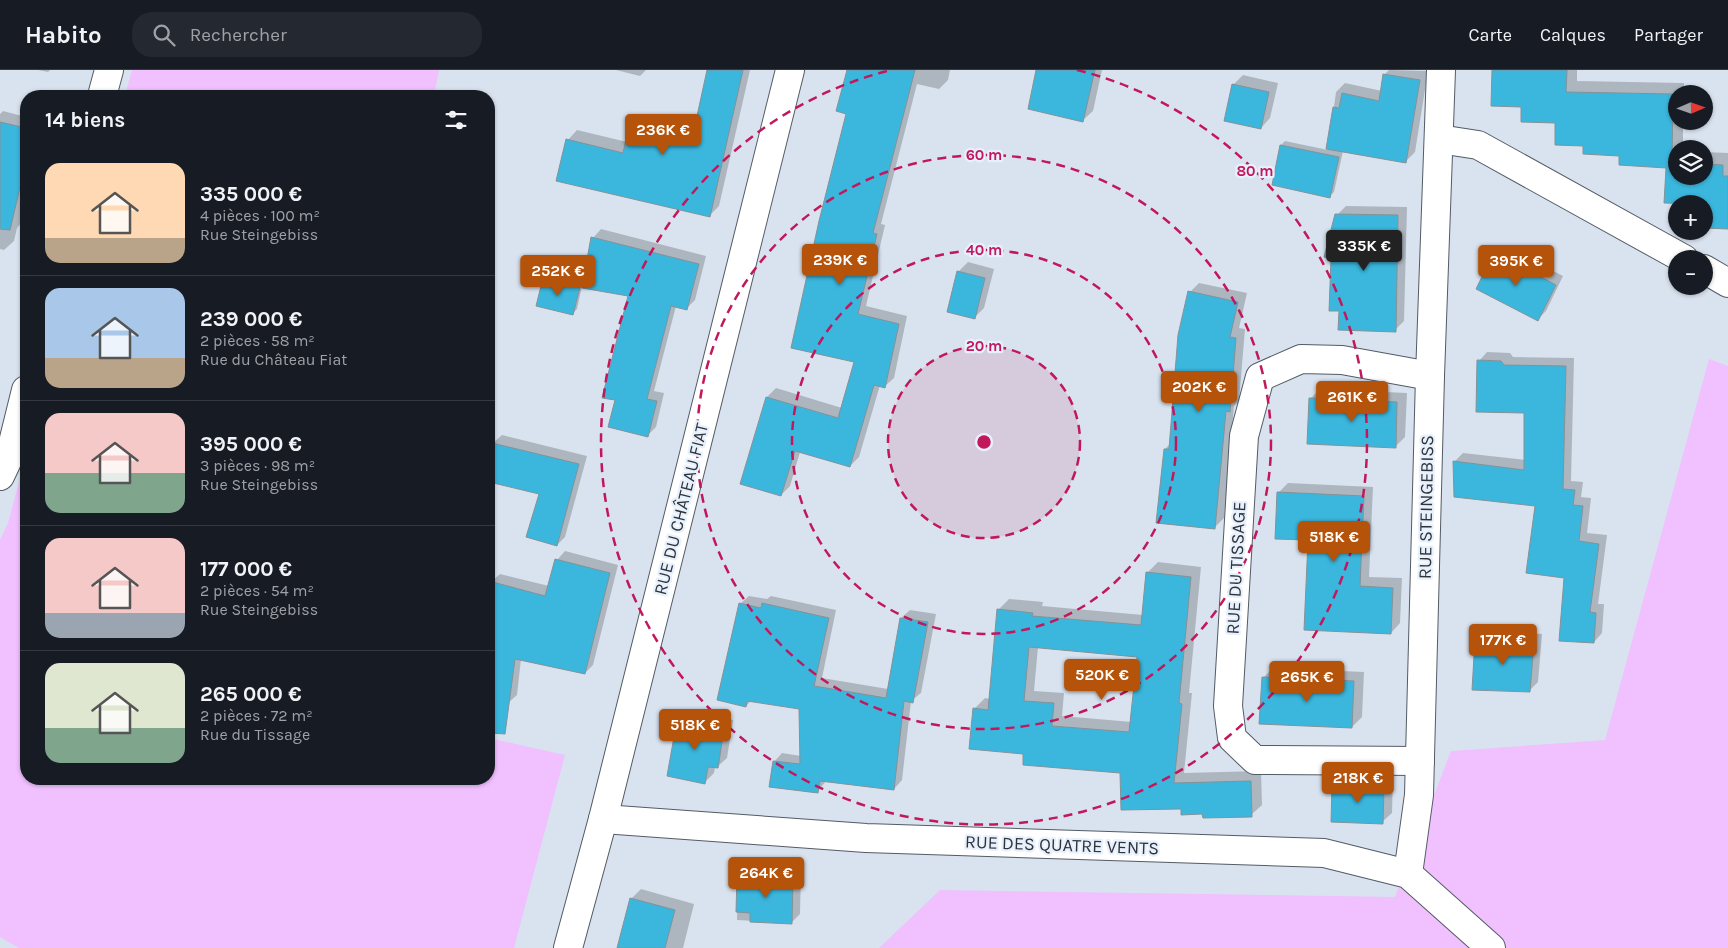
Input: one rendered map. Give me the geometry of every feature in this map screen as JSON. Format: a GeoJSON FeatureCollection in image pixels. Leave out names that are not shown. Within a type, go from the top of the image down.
{"type":"FeatureCollection","features":[{"type":"Feature","properties":{"kind":"street"},"geometry":{"type":"LineString","coordinates":[[104,90],[109,70]]}},
{"type":"Feature","properties":{"kind":"street","name":"RUE DU CHÂTEAU FIAT"},"geometry":{"type":"LineString","coordinates":[[568,948],[603,819],[790,70]]}},
{"type":"Feature","properties":{"kind":"street","name":"RUE STEINGEBISS"},"geometry":{"type":"LineString","coordinates":[[1408,874],[1419,794],[1430,376],[1441,70]]}},
{"type":"Feature","properties":{"kind":"street"},"geometry":{"type":"LineString","coordinates":[[1439,139],[1478,145],[1668,250]]}},
{"type":"Feature","properties":{"kind":"street"},"geometry":{"type":"LineString","coordinates":[[1713,275],[1728,283]]}},
{"type":"Feature","properties":{"kind":"street","name":"RUE DU TISSAGE"},"geometry":{"type":"LineString","coordinates":[[1420,761],[1255,760],[1232,738],[1228,706],[1244,436],[1260,377],[1301,359],[1342,360],[1430,376]]}},
{"type":"Feature","properties":{"kind":"street"},"geometry":{"type":"LineString","coordinates":[[0,476],[10,455],[20,414]]}},
{"type":"Feature","properties":{"kind":"street","name":"RUE DES QUATRE VENTS"},"geometry":{"type":"LineString","coordinates":[[603,819],[866,838],[1324,853],[1408,874],[1490,948]]}},
{"type":"Feature","properties":{"kind":"shaded area"},"geometry":{"type":"Polygon","coordinates":[[[132,70],[439,70],[435,90],[127,90],[132,70]]]}},
{"type":"Feature","properties":{"kind":"shaded area"},"geometry":{"type":"Polygon","coordinates":[[[1709,359],[1728,366],[1728,948],[879,948],[940,890],[1395,897],[1451,751],[1605,740],[1709,359]]]}},
{"type":"Feature","properties":{"kind":"shaded area"},"geometry":{"type":"Polygon","coordinates":[[[20,478],[20,785],[495,785],[495,739],[565,755],[514,948],[19,948],[0,937],[0,540],[8,523],[20,478]]]}},
{"type":"Feature","properties":{"kind":"building"},"geometry":{"type":"Polygon","coordinates":[[[707,70],[743,70],[710,217],[556,181],[566,139],[623,153],[629,126],[692,139],[707,70]]]}},
{"type":"Feature","properties":{"kind":"building"},"geometry":{"type":"Polygon","coordinates":[[[847,70],[915,70],[873,233],[877,234],[858,314],[899,324],[885,388],[874,385],[850,467],[795,451],[781,496],[740,484],[766,397],[838,418],[854,362],[791,348],[819,221],[846,114],[836,111],[847,70]]]}},
{"type":"Feature","properties":{"kind":"building"},"geometry":{"type":"Polygon","coordinates":[[[1036,70],[1095,70],[1083,122],[1028,109],[1036,70]]]}},
{"type":"Feature","properties":{"kind":"building"},"geometry":{"type":"Polygon","coordinates":[[[1492,70],[1567,70],[1566,92],[1668,94],[1668,130],[1672,130],[1672,140],[1668,140],[1668,185],[1713,185],[1713,164],[1723,165],[1723,176],[1728,176],[1728,229],[1713,228],[1713,195],[1668,195],[1668,203],[1664,203],[1666,168],[1619,165],[1619,156],[1583,154],[1583,146],[1555,145],[1555,123],[1521,122],[1521,107],[1491,106],[1492,70]]]}},
{"type":"Feature","properties":{"kind":"building"},"geometry":{"type":"Polygon","coordinates":[[[1383,74],[1420,80],[1406,163],[1326,149],[1333,107],[1339,108],[1342,93],[1379,101],[1383,74]]]}},
{"type":"Feature","properties":{"kind":"building"},"geometry":{"type":"Polygon","coordinates":[[[1232,84],[1269,92],[1261,129],[1224,121],[1232,84]]]}},
{"type":"Feature","properties":{"kind":"building"},"geometry":{"type":"Polygon","coordinates":[[[0,122],[20,127],[20,188],[10,230],[0,229],[0,122]]]}},
{"type":"Feature","properties":{"kind":"building"},"geometry":{"type":"Polygon","coordinates":[[[1280,145],[1339,157],[1330,198],[1272,185],[1280,145]]]}},
{"type":"Feature","properties":{"kind":"building"},"geometry":{"type":"Polygon","coordinates":[[[1335,214],[1398,215],[1396,332],[1338,330],[1339,311],[1329,311],[1331,259],[1324,257],[1335,214]]]}},
{"type":"Feature","properties":{"kind":"building"},"geometry":{"type":"Polygon","coordinates":[[[591,237],[699,264],[687,310],[671,306],[647,399],[657,401],[648,437],[608,427],[615,400],[602,398],[628,296],[582,288],[591,237]]]}},
{"type":"Feature","properties":{"kind":"building"},"geometry":{"type":"Polygon","coordinates":[[[1494,252],[1556,285],[1538,321],[1476,289],[1494,252]]]}},
{"type":"Feature","properties":{"kind":"building"},"geometry":{"type":"Polygon","coordinates":[[[957,271],[985,278],[975,319],[947,312],[957,271]]]}},
{"type":"Feature","properties":{"kind":"building"},"geometry":{"type":"Polygon","coordinates":[[[543,278],[580,287],[573,315],[536,306],[543,278]]]}},
{"type":"Feature","properties":{"kind":"building"},"geometry":{"type":"Polygon","coordinates":[[[1188,291],[1238,302],[1230,337],[1236,338],[1230,412],[1226,411],[1215,529],[1156,523],[1164,449],[1169,449],[1178,335],[1188,291]]]}},
{"type":"Feature","properties":{"kind":"building"},"geometry":{"type":"Polygon","coordinates":[[[1477,360],[1501,361],[1504,365],[1566,366],[1563,489],[1575,490],[1573,505],[1583,506],[1579,541],[1599,544],[1590,612],[1596,613],[1594,643],[1559,641],[1564,578],[1526,573],[1535,506],[1454,497],[1453,461],[1524,470],[1524,413],[1476,412],[1477,360]]]}},
{"type":"Feature","properties":{"kind":"building"},"geometry":{"type":"Polygon","coordinates":[[[1309,398],[1397,402],[1396,448],[1307,444],[1309,398]]]}},
{"type":"Feature","properties":{"kind":"building"},"geometry":{"type":"Polygon","coordinates":[[[495,444],[579,464],[557,546],[526,537],[539,494],[495,483],[495,444]]]}},
{"type":"Feature","properties":{"kind":"building"},"geometry":{"type":"Polygon","coordinates":[[[1277,492],[1364,496],[1360,586],[1393,588],[1391,634],[1304,630],[1308,540],[1275,539],[1277,492]]]}},
{"type":"Feature","properties":{"kind":"building"},"geometry":{"type":"Polygon","coordinates":[[[555,559],[610,573],[585,674],[515,659],[505,734],[495,733],[495,583],[545,596],[555,559]]]}},
{"type":"Feature","properties":{"kind":"building"},"geometry":{"type":"Polygon","coordinates":[[[1146,572],[1191,577],[1179,703],[1182,704],[1174,783],[1251,781],[1252,817],[1203,818],[1202,814],[1181,815],[1181,809],[1121,810],[1120,773],[1023,765],[1023,754],[969,749],[973,708],[988,710],[997,609],[1033,613],[1032,616],[1141,625],[1146,572]],[[1029,647],[1024,701],[1054,703],[1052,726],[1129,732],[1137,657],[1029,647]]]}},
{"type":"Feature","properties":{"kind":"building"},"geometry":{"type":"Polygon","coordinates":[[[739,603],[761,608],[762,603],[829,618],[814,686],[886,698],[900,618],[928,622],[913,703],[904,701],[894,790],[820,781],[818,793],[769,787],[773,761],[800,764],[799,709],[747,701],[746,707],[717,700],[739,603]]]}},
{"type":"Feature","properties":{"kind":"building"},"geometry":{"type":"Polygon","coordinates":[[[1475,639],[1534,643],[1530,692],[1472,690],[1475,639]]]}},
{"type":"Feature","properties":{"kind":"building"},"geometry":{"type":"Polygon","coordinates":[[[1262,677],[1354,681],[1352,728],[1259,724],[1262,677]]]}},
{"type":"Feature","properties":{"kind":"building"},"geometry":{"type":"Polygon","coordinates":[[[677,720],[724,729],[718,768],[708,767],[705,784],[667,776],[677,720]]]}},
{"type":"Feature","properties":{"kind":"building"},"geometry":{"type":"Polygon","coordinates":[[[1332,785],[1384,787],[1383,824],[1331,822],[1332,785]]]}},
{"type":"Feature","properties":{"kind":"building"},"geometry":{"type":"Polygon","coordinates":[[[737,876],[793,878],[792,924],[750,922],[750,913],[736,912],[737,876]]]}},
{"type":"Feature","properties":{"kind":"building"},"geometry":{"type":"Polygon","coordinates":[[[630,898],[675,910],[665,948],[617,948],[630,898]]]}}]}
